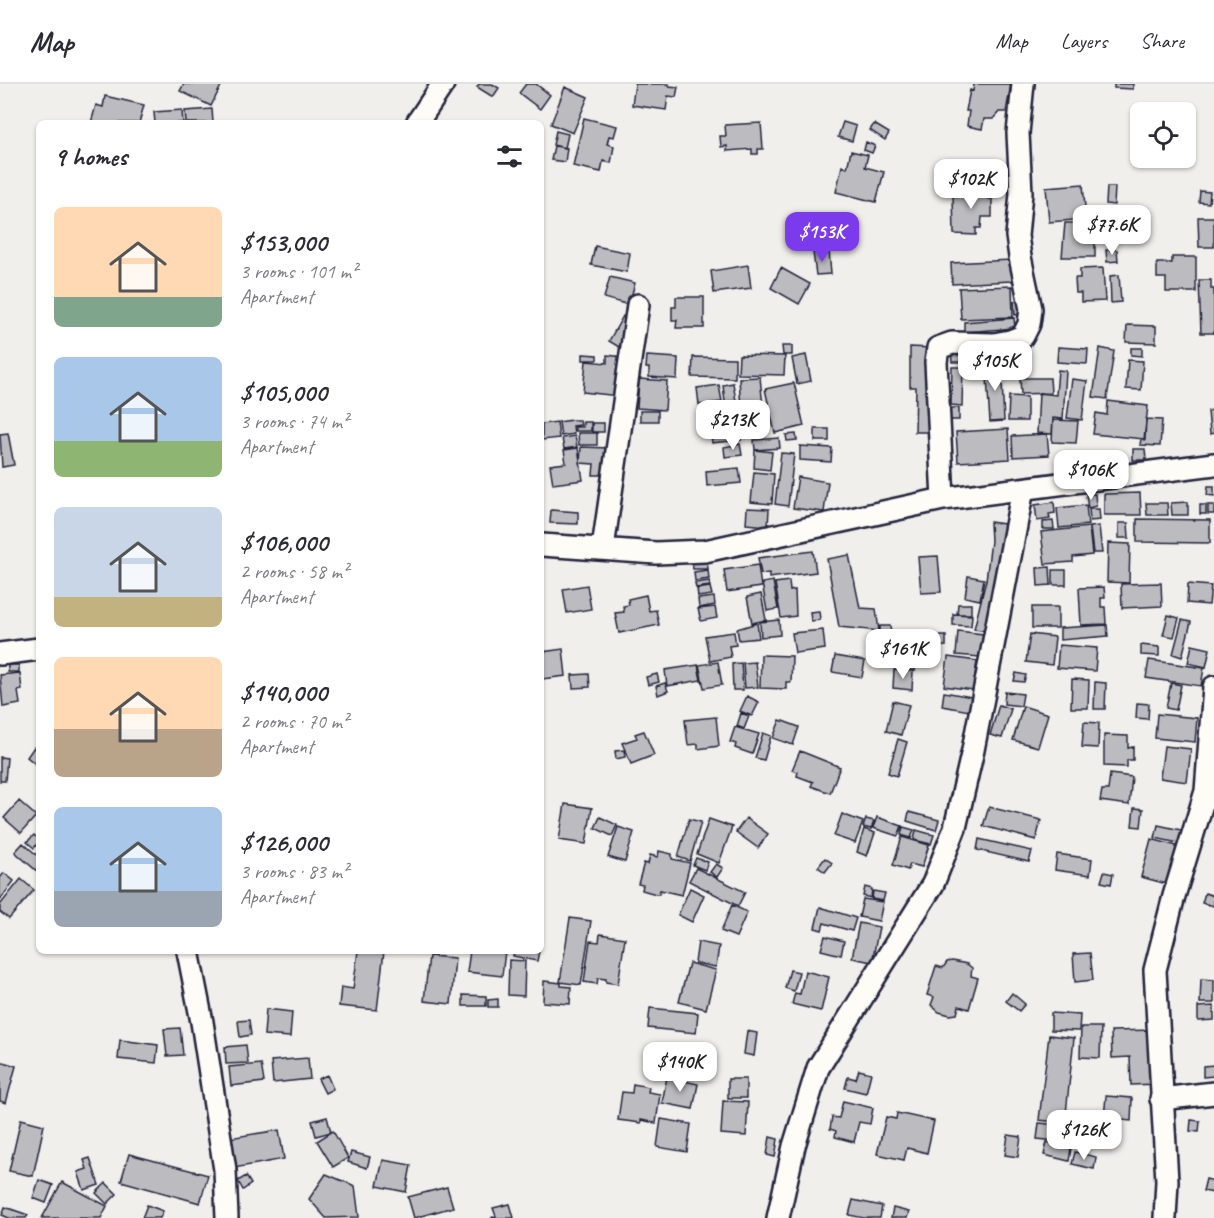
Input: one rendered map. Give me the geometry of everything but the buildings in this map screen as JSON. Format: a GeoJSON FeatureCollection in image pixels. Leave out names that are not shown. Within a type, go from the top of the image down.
{"type":"FeatureCollection","features":[{"type":"Feature","properties":{"kind":"street"},"geometry":{"type":"LineString","coordinates":[[419,120],[443,84]]}},
{"type":"Feature","properties":{"kind":"street"},"geometry":{"type":"LineString","coordinates":[[943,498],[936,362],[938,348],[952,343],[994,344],[1010,341],[1023,336],[1029,324],[1031,309],[1017,236],[1021,193],[1018,133],[1023,84]]}},
{"type":"Feature","properties":{"kind":"street"},"geometry":{"type":"LineString","coordinates":[[603,548],[638,305]]}},
{"type":"Feature","properties":{"kind":"street"},"geometry":{"type":"LineString","coordinates":[[544,545],[656,553],[705,550],[943,498],[1214,464]]}},
{"type":"Feature","properties":{"kind":"street"},"geometry":{"type":"LineString","coordinates":[[778,1218],[794,1146],[818,1068],[933,884],[955,828],[973,750],[1023,489]]}},
{"type":"Feature","properties":{"kind":"street"},"geometry":{"type":"LineString","coordinates":[[0,654],[36,649]]}},
{"type":"Feature","properties":{"kind":"street"},"geometry":{"type":"LineString","coordinates":[[1165,1218],[1167,1181],[1155,970],[1174,896],[1206,791],[1214,687]]}},
{"type":"Feature","properties":{"kind":"street"},"geometry":{"type":"LineString","coordinates":[[189,954],[202,1022],[225,1170],[227,1218]]}},
{"type":"Feature","properties":{"kind":"street"},"geometry":{"type":"LineString","coordinates":[[1161,1099],[1214,1093]]}}]}
